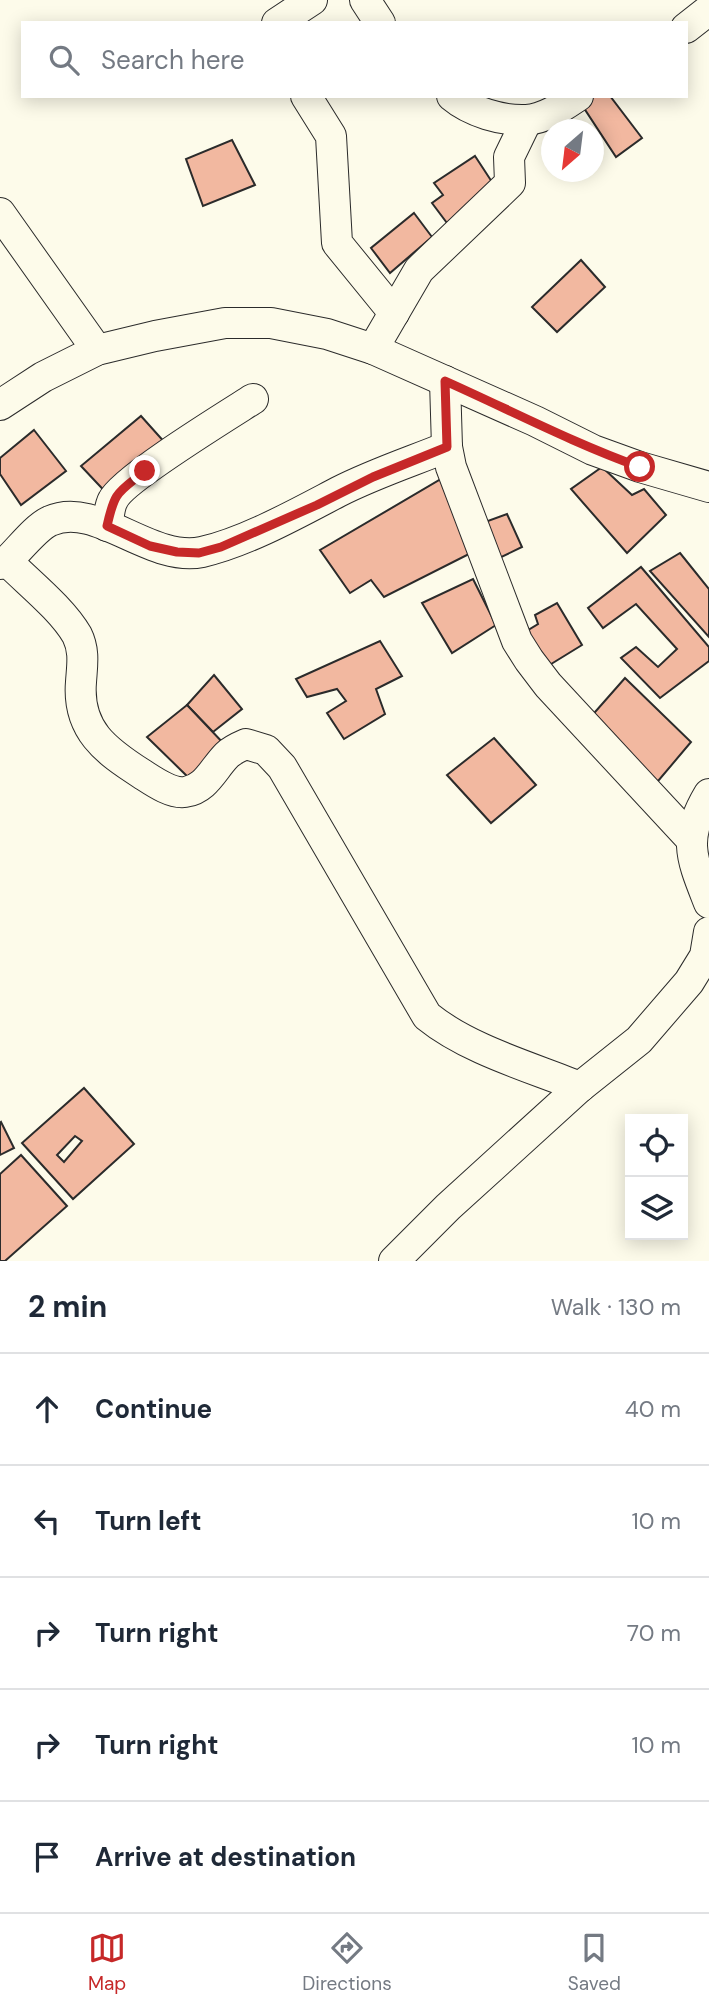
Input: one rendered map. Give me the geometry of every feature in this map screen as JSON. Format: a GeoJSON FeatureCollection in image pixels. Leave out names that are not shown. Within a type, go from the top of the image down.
{"type":"FeatureCollection","features":[{"type":"Feature","properties":{"kind":"street"},"geometry":{"type":"LineString","coordinates":[[280,21],[312,0]]}},
{"type":"Feature","properties":{"kind":"street"},"geometry":{"type":"LineString","coordinates":[[365,0],[379,21]]}},
{"type":"Feature","properties":{"kind":"street"},"geometry":{"type":"LineString","coordinates":[[688,26],[709,10]]}},
{"type":"Feature","properties":{"kind":"street"},"geometry":{"type":"LineString","coordinates":[[307,98],[331,136],[337,243],[394,313]]}},
{"type":"Feature","properties":{"kind":"street"},"geometry":{"type":"LineString","coordinates":[[456,98],[485,114],[527,120],[547,114],[575,98]]}},
{"type":"Feature","properties":{"kind":"street"},"geometry":{"type":"LineString","coordinates":[[373,349],[419,270],[510,183],[509,157],[527,120]]}},
{"type":"Feature","properties":{"kind":"street"},"geometry":{"type":"LineString","coordinates":[[0,213],[97,351]]}},
{"type":"Feature","properties":{"kind":"street"},"geometry":{"type":"LineString","coordinates":[[0,405],[43,377],[97,351],[155,336],[225,323],[271,323],[327,334],[373,349],[535,421],[593,450],[709,487]]}},
{"type":"Feature","properties":{"kind":"street"},"geometry":{"type":"LineString","coordinates":[[445,381],[447,447],[451,467],[517,640],[548,685],[691,839]]}},
{"type":"Feature","properties":{"kind":"street"},"geometry":{"type":"LineString","coordinates":[[107,526],[113,500],[119,491],[253,399]]}},
{"type":"Feature","properties":{"kind":"street"},"geometry":{"type":"LineString","coordinates":[[447,447],[373,477],[221,547],[199,553],[177,552],[150,546],[107,526],[82,518],[64,516],[47,522],[4,563],[66,620],[77,636],[83,654],[80,690],[84,715],[95,738],[112,755],[160,785],[182,793],[200,788],[229,752],[246,744],[266,750],[282,767],[427,1016],[446,1031],[580,1087]]}},
{"type":"Feature","properties":{"kind":"street"},"geometry":{"type":"LineString","coordinates":[[709,794],[696,816],[691,839],[693,862],[709,903]]}},
{"type":"Feature","properties":{"kind":"street"},"geometry":{"type":"LineString","coordinates":[[394,1261],[448,1207],[580,1087],[639,1040],[689,982],[705,956],[709,932]]}},
{"type":"Feature","properties":{"kind":"building"},"geometry":{"type":"Polygon","coordinates":[[[587,98],[612,98],[642,138],[616,157],[604,139],[604,119],[591,119],[580,102],[587,98]]]}},
{"type":"Feature","properties":{"kind":"building"},"geometry":{"type":"Polygon","coordinates":[[[232,140],[255,185],[203,206],[186,159],[232,140]]]}},
{"type":"Feature","properties":{"kind":"building"},"geometry":{"type":"Polygon","coordinates":[[[475,156],[494,185],[450,227],[432,203],[443,195],[434,183],[475,156]]]}},
{"type":"Feature","properties":{"kind":"building"},"geometry":{"type":"Polygon","coordinates":[[[414,213],[432,237],[390,273],[371,248],[414,213]]]}},
{"type":"Feature","properties":{"kind":"building"},"geometry":{"type":"Polygon","coordinates":[[[581,260],[605,287],[557,332],[532,307],[581,260]]]}},
{"type":"Feature","properties":{"kind":"building"},"geometry":{"type":"Polygon","coordinates":[[[141,416],[167,445],[113,500],[81,466],[141,416]]]}},
{"type":"Feature","properties":{"kind":"building"},"geometry":{"type":"Polygon","coordinates":[[[34,430],[66,471],[21,505],[0,474],[0,458],[34,430]]]}},
{"type":"Feature","properties":{"kind":"building"},"geometry":{"type":"Polygon","coordinates":[[[602,467],[632,495],[644,489],[666,515],[627,553],[571,489],[602,467]]]}},
{"type":"Feature","properties":{"kind":"building"},"geometry":{"type":"Polygon","coordinates":[[[441,479],[473,552],[384,597],[371,580],[350,593],[320,550],[441,479]]]}},
{"type":"Feature","properties":{"kind":"building"},"geometry":{"type":"Polygon","coordinates":[[[507,514],[522,547],[493,561],[474,526],[507,514]]]}},
{"type":"Feature","properties":{"kind":"building"},"geometry":{"type":"Polygon","coordinates":[[[680,553],[709,589],[709,637],[650,571],[680,553]]]}},
{"type":"Feature","properties":{"kind":"building"},"geometry":{"type":"Polygon","coordinates":[[[641,567],[709,647],[709,661],[660,698],[621,658],[636,647],[658,667],[677,649],[636,604],[603,628],[588,608],[641,567]]]}},
{"type":"Feature","properties":{"kind":"building"},"geometry":{"type":"Polygon","coordinates":[[[473,579],[496,625],[452,653],[422,603],[473,579]]]}},
{"type":"Feature","properties":{"kind":"building"},"geometry":{"type":"Polygon","coordinates":[[[557,603],[582,645],[543,669],[520,635],[538,624],[535,615],[557,603]]]}},
{"type":"Feature","properties":{"kind":"building"},"geometry":{"type":"Polygon","coordinates":[[[380,641],[402,676],[376,689],[385,714],[344,739],[327,713],[346,701],[337,689],[307,697],[296,679],[380,641]]]}},
{"type":"Feature","properties":{"kind":"building"},"geometry":{"type":"Polygon","coordinates":[[[214,675],[242,709],[213,732],[187,705],[214,675]]]}},
{"type":"Feature","properties":{"kind":"building"},"geometry":{"type":"Polygon","coordinates":[[[625,678],[691,742],[653,787],[588,720],[625,678]]]}},
{"type":"Feature","properties":{"kind":"building"},"geometry":{"type":"Polygon","coordinates":[[[187,705],[226,746],[190,779],[147,737],[187,705]]]}},
{"type":"Feature","properties":{"kind":"building"},"geometry":{"type":"Polygon","coordinates":[[[494,738],[536,785],[491,823],[447,775],[494,738]]]}},
{"type":"Feature","properties":{"kind":"building"},"geometry":{"type":"Polygon","coordinates":[[[84,1088],[134,1144],[73,1199],[22,1143],[84,1088]],[[75,1136],[57,1155],[64,1162],[82,1141],[75,1136]]]}},
{"type":"Feature","properties":{"kind":"building"},"geometry":{"type":"Polygon","coordinates":[[[0,1123],[14,1148],[0,1155],[0,1123]]]}},
{"type":"Feature","properties":{"kind":"building"},"geometry":{"type":"Polygon","coordinates":[[[21,1155],[67,1206],[5,1261],[0,1261],[0,1174],[21,1155]]]}},
{"type":"Feature","properties":{"kind":"route"},"geometry":{"type":"LineString","coordinates":[[145,471],[119,491],[113,500],[107,526],[150,546],[177,552],[199,553],[221,547],[317,505],[338,492],[447,447],[445,381],[593,450],[640,467]]}}]}
